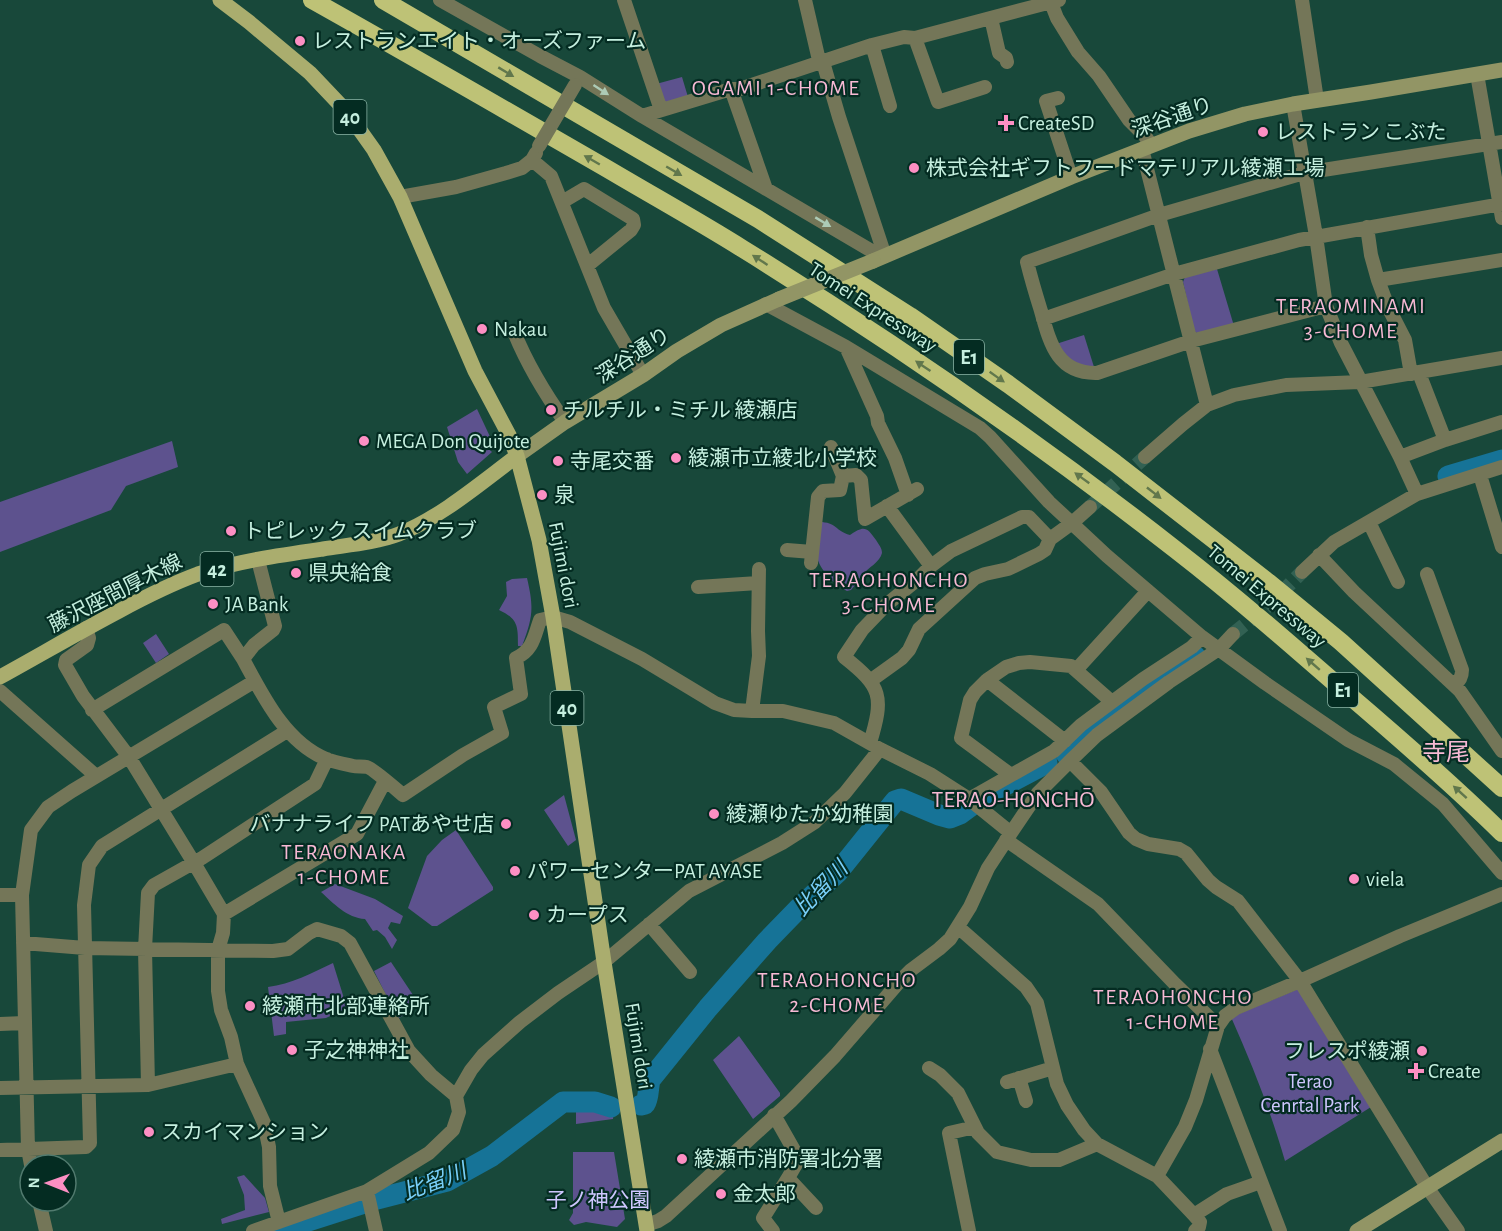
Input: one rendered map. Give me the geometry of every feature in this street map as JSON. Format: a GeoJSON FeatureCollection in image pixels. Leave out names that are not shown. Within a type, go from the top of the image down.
{"type":"FeatureCollection","features":[{"type":"Feature","properties":{"kind":"highway","name":"Tomei Expressway"},"geometry":{"type":"LineString","coordinates":[[312,0],[743,249],[988,410],[1179,552],[1374,717],[1502,833]]}},
{"type":"Feature","properties":{"kind":"highway","name":"Tomei Expressway"},"geometry":{"type":"LineString","coordinates":[[383,0],[758,219],[910,316],[1008,384],[1268,582],[1341,642],[1502,788]]}},
{"type":"Feature","properties":{"kind":"main road","name":"Fujimi dori"},"geometry":{"type":"LineString","coordinates":[[220,0],[310,73],[346,112],[374,150],[400,197],[475,371],[517,456],[539,540],[553,617],[646,1228]]}},
{"type":"Feature","properties":{"kind":"main road","name":"藤沢座間厚木線"},"geometry":{"type":"LineString","coordinates":[[0,677],[136,602],[197,575],[280,555],[359,543],[401,533],[428,519],[517,456]]}},
{"type":"Feature","properties":{"kind":"street"},"geometry":{"type":"LineString","coordinates":[[440,0],[540,56],[577,81],[642,116],[880,258]]}},
{"type":"Feature","properties":{"kind":"street"},"geometry":{"type":"LineString","coordinates":[[624,0],[660,111]]}},
{"type":"Feature","properties":{"kind":"street"},"geometry":{"type":"LineString","coordinates":[[805,0],[818,56],[823,62],[880,258]]}},
{"type":"Feature","properties":{"kind":"street"},"geometry":{"type":"LineString","coordinates":[[1302,0],[1317,100]]}},
{"type":"Feature","properties":{"kind":"street"},"geometry":{"type":"LineString","coordinates":[[642,116],[731,89],[740,89],[872,45],[904,37],[915,38],[1053,1],[1057,18],[1078,52],[1099,76],[1129,120],[1145,136],[1159,215],[1207,405]]}},
{"type":"Feature","properties":{"kind":"street"},"geometry":{"type":"LineString","coordinates":[[991,18],[999,53],[1008,62]]}},
{"type":"Feature","properties":{"kind":"street"},"geometry":{"type":"LineString","coordinates":[[915,38],[938,102],[985,87]]}},
{"type":"Feature","properties":{"kind":"street"},"geometry":{"type":"LineString","coordinates":[[872,45],[890,106]]}},
{"type":"Feature","properties":{"kind":"street","name":"深谷通り"},"geometry":{"type":"LineString","coordinates":[[517,456],[565,422],[721,325],[773,301],[1146,147],[1234,117],[1293,104],[1502,69]]}},
{"type":"Feature","properties":{"kind":"street"},"geometry":{"type":"LineString","coordinates":[[1043,319],[1174,274],[1316,236],[1501,209],[1495,143],[1477,74]]}},
{"type":"Feature","properties":{"kind":"street"},"geometry":{"type":"LineString","coordinates":[[400,197],[456,187],[522,168],[532,160],[577,81]]}},
{"type":"Feature","properties":{"kind":"street"},"geometry":{"type":"LineString","coordinates":[[731,89],[766,189]]}},
{"type":"Feature","properties":{"kind":"street"},"geometry":{"type":"LineString","coordinates":[[1046,101],[1071,177]]}},
{"type":"Feature","properties":{"kind":"street"},"geometry":{"type":"LineString","coordinates":[[1293,104],[1326,306],[1341,343],[1417,494]]}},
{"type":"Feature","properties":{"kind":"street"},"geometry":{"type":"LineString","coordinates":[[1326,306],[1191,341],[1097,373],[1088,373],[1076,371],[1063,362],[1052,348],[1027,262],[1159,215],[1304,173],[1495,143]]}},
{"type":"Feature","properties":{"kind":"street"},"geometry":{"type":"LineString","coordinates":[[532,160],[551,176],[604,308],[643,375]]}},
{"type":"Feature","properties":{"kind":"street"},"geometry":{"type":"LineString","coordinates":[[562,202],[584,189],[633,219],[634,225],[631,230],[588,265]]}},
{"type":"Feature","properties":{"kind":"street"},"geometry":{"type":"LineString","coordinates":[[1367,227],[1378,280],[1445,440]]}},
{"type":"Feature","properties":{"kind":"street"},"geometry":{"type":"LineString","coordinates":[[1378,280],[1502,260]]}},
{"type":"Feature","properties":{"kind":"street"},"geometry":{"type":"LineString","coordinates":[[773,301],[980,428],[1049,502],[1148,591],[1202,637],[1348,740],[1394,764],[1443,804],[1502,873]]}},
{"type":"Feature","properties":{"kind":"street"},"geometry":{"type":"LineString","coordinates":[[514,332],[525,357],[565,422]]}},
{"type":"Feature","properties":{"kind":"street"},"geometry":{"type":"LineString","coordinates":[[843,476],[856,475],[861,480],[865,519],[913,492],[878,423],[846,347]]}},
{"type":"Feature","properties":{"kind":"street"},"geometry":{"type":"LineString","coordinates":[[1145,458],[1207,405],[1234,395],[1286,384],[1360,382],[1502,358]]}},
{"type":"Feature","properties":{"kind":"street"},"geometry":{"type":"LineString","coordinates":[[1400,457],[1502,422]]}},
{"type":"Feature","properties":{"kind":"street"},"geometry":{"type":"LineString","coordinates":[[787,550],[811,557],[818,497],[823,491],[840,490],[843,476],[831,447]]}},
{"type":"Feature","properties":{"kind":"street"},"geometry":{"type":"LineString","coordinates":[[1302,572],[1334,543],[1417,494],[1502,467]]}},
{"type":"Feature","properties":{"kind":"street"},"geometry":{"type":"LineString","coordinates":[[1480,475],[1502,547]]}},
{"type":"Feature","properties":{"kind":"street"},"geometry":{"type":"LineString","coordinates":[[886,507],[931,566]]}},
{"type":"Feature","properties":{"kind":"street"},"geometry":{"type":"LineString","coordinates":[[870,681],[902,658],[909,650],[919,629],[975,578],[1008,569],[1039,554],[1045,550],[1050,539],[1089,507]]}},
{"type":"Feature","properties":{"kind":"street"},"geometry":{"type":"LineString","coordinates":[[253,1231],[369,1199],[429,1153],[453,1130],[459,1112],[456,1096],[471,1070],[490,1049],[520,1023],[558,993],[604,962],[689,891],[782,843],[815,822],[845,793],[875,746],[879,703],[876,692],[870,681],[844,657],[862,630],[886,605],[951,551],[1022,517],[1029,517],[1050,539]]}},
{"type":"Feature","properties":{"kind":"street"},"geometry":{"type":"LineString","coordinates":[[1369,522],[1398,582]]}},
{"type":"Feature","properties":{"kind":"street"},"geometry":{"type":"LineString","coordinates":[[1319,555],[1354,592],[1454,684],[1502,751]]}},
{"type":"Feature","properties":{"kind":"street"},"geometry":{"type":"LineString","coordinates":[[243,659],[254,645],[275,626],[258,560]]}},
{"type":"Feature","properties":{"kind":"street"},"geometry":{"type":"LineString","coordinates":[[1427,574],[1462,670],[1460,680],[1454,684]]}},
{"type":"Feature","properties":{"kind":"street"},"geometry":{"type":"LineString","coordinates":[[698,587],[759,576],[759,656],[752,711]]}},
{"type":"Feature","properties":{"kind":"street"},"geometry":{"type":"LineString","coordinates":[[1076,670],[1148,591]]}},
{"type":"Feature","properties":{"kind":"street"},"geometry":{"type":"LineString","coordinates":[[92,710],[224,630],[287,731],[298,742],[327,759],[368,767],[403,795],[463,755],[502,733],[494,707],[521,694],[516,658],[530,647],[540,620],[553,617],[570,622],[642,659],[715,703],[734,710],[783,711],[823,719],[930,774],[973,802],[1009,836],[1098,904],[1218,1026]]}},
{"type":"Feature","properties":{"kind":"street"},"geometry":{"type":"LineString","coordinates":[[86,628],[89,638],[87,645],[66,660],[64,665],[82,696],[129,757],[224,914],[223,933],[218,950],[218,991],[221,1010],[231,1037],[237,1064],[264,1123],[269,1147],[270,1186],[279,1222]]}},
{"type":"Feature","properties":{"kind":"street"},"geometry":{"type":"LineString","coordinates":[[646,1228],[666,1216],[774,1115],[835,1056],[911,970],[950,939],[970,907],[988,868],[1009,836],[1038,794],[1070,760],[1097,735],[1130,710],[1219,649],[1233,634]]}},
{"type":"Feature","properties":{"kind":"street"},"geometry":{"type":"LineString","coordinates":[[973,802],[1011,775],[1054,751],[1081,725],[1143,679],[1192,647],[1202,637]]}},
{"type":"Feature","properties":{"kind":"street"},"geometry":{"type":"LineString","coordinates":[[1011,775],[961,738],[970,700],[987,680],[1006,667],[1019,663],[1071,666],[1112,702]]}},
{"type":"Feature","properties":{"kind":"street"},"geometry":{"type":"LineString","coordinates":[[987,680],[1065,741]]}},
{"type":"Feature","properties":{"kind":"street"},"geometry":{"type":"LineString","coordinates":[[29,1153],[22,895],[31,830],[48,807],[255,681]]}},
{"type":"Feature","properties":{"kind":"street"},"geometry":{"type":"LineString","coordinates":[[0,691],[96,776]]}},
{"type":"Feature","properties":{"kind":"street"},"geometry":{"type":"LineString","coordinates":[[0,1150],[86,1147],[90,1143],[84,905],[89,865],[102,846],[287,731]]}},
{"type":"Feature","properties":{"kind":"street"},"geometry":{"type":"LineString","coordinates":[[148,1085],[145,949],[148,893],[154,885],[315,784],[327,759]]}},
{"type":"Feature","properties":{"kind":"street"},"geometry":{"type":"LineString","coordinates":[[1070,760],[1101,792],[1129,833],[1136,839],[1148,844],[1179,849],[1186,853],[1208,880],[1238,900],[1300,981],[1427,1187],[1458,1231]]}},
{"type":"Feature","properties":{"kind":"street"},"geometry":{"type":"LineString","coordinates":[[224,914],[357,834],[384,781]]}},
{"type":"Feature","properties":{"kind":"street"},"geometry":{"type":"LineString","coordinates":[[0,894],[22,895]]}},
{"type":"Feature","properties":{"kind":"street"},"geometry":{"type":"LineString","coordinates":[[1158,1176],[1185,1127],[1218,1026],[1225,1016],[1236,1008],[1502,894]]}},
{"type":"Feature","properties":{"kind":"street"},"geometry":{"type":"LineString","coordinates":[[649,924],[690,972]]}},
{"type":"Feature","properties":{"kind":"street"},"geometry":{"type":"LineString","coordinates":[[958,927],[1026,987],[1037,1004],[1058,1084],[1067,1105],[1084,1130],[1097,1144],[1158,1176],[1200,1222],[1195,1231]]}},
{"type":"Feature","properties":{"kind":"street"},"geometry":{"type":"LineString","coordinates":[[23,943],[85,948],[273,951],[288,949],[317,929],[342,936],[350,944],[409,1052],[431,1076],[456,1096]]}},
{"type":"Feature","properties":{"kind":"street"},"geometry":{"type":"LineString","coordinates":[[0,1024],[24,1023]]}},
{"type":"Feature","properties":{"kind":"street"},"geometry":{"type":"LineString","coordinates":[[1210,1049],[1280,1231]]}},
{"type":"Feature","properties":{"kind":"street"},"geometry":{"type":"LineString","coordinates":[[0,1088],[148,1085],[237,1064]]}},
{"type":"Feature","properties":{"kind":"street"},"geometry":{"type":"LineString","coordinates":[[929,1068],[940,1075],[958,1093],[978,1133],[997,1152],[1031,1160],[1059,1160],[1097,1144]]}},
{"type":"Feature","properties":{"kind":"street"},"geometry":{"type":"LineString","coordinates":[[1026,1101],[1013,1080],[1053,1068]]}},
{"type":"Feature","properties":{"kind":"street"},"geometry":{"type":"LineString","coordinates":[[773,1231],[763,1218],[799,1158],[774,1115]]}},
{"type":"Feature","properties":{"kind":"street"},"geometry":{"type":"LineString","coordinates":[[969,1231],[949,1133],[975,1128]]}},
{"type":"Feature","properties":{"kind":"street"},"geometry":{"type":"LineString","coordinates":[[1357,1231],[1502,1141]]}},
{"type":"Feature","properties":{"kind":"street"},"geometry":{"type":"LineString","coordinates":[[788,1178],[816,1208]]}},
{"type":"Feature","properties":{"kind":"street"},"geometry":{"type":"LineString","coordinates":[[1194,1215],[1227,1194],[1261,1182]]}},
{"type":"Feature","properties":{"kind":"street"},"geometry":{"type":"LineString","coordinates":[[369,1199],[376,1231]]}},
{"type":"Feature","properties":{"kind":"street"},"geometry":{"type":"LineString","coordinates":[[42,1213],[46,1231]]}},
{"type":"Feature","properties":{"kind":"green space"},"geometry":{"type":"Polygon","coordinates":[[[682,77],[688,97],[662,105],[656,84],[682,77]]]}},
{"type":"Feature","properties":{"kind":"green space"},"geometry":{"type":"Polygon","coordinates":[[[1217,269],[1234,326],[1198,334],[1194,331],[1183,282],[1185,277],[1217,269]]]}},
{"type":"Feature","properties":{"kind":"green space"},"geometry":{"type":"Polygon","coordinates":[[[1084,335],[1094,367],[1072,361],[1056,344],[1084,335]]]}},
{"type":"Feature","properties":{"kind":"green space"},"geometry":{"type":"Polygon","coordinates":[[[477,409],[493,443],[489,446],[492,452],[467,474],[458,462],[447,427],[477,409]]]}},
{"type":"Feature","properties":{"kind":"green space"},"geometry":{"type":"Polygon","coordinates":[[[172,441],[178,467],[126,486],[111,510],[0,552],[0,502],[172,441]]]}},
{"type":"Feature","properties":{"kind":"green space"},"geometry":{"type":"Polygon","coordinates":[[[819,522],[829,523],[850,535],[862,529],[868,530],[881,548],[882,553],[879,559],[861,576],[851,590],[847,591],[833,581],[818,561],[819,522]]]}},
{"type":"Feature","properties":{"kind":"green space"},"geometry":{"type":"Polygon","coordinates":[[[527,578],[531,612],[522,646],[518,646],[516,624],[499,610],[507,596],[506,582],[512,579],[527,578]]]}},
{"type":"Feature","properties":{"kind":"green space"},"geometry":{"type":"Polygon","coordinates":[[[156,634],[169,654],[156,663],[143,643],[156,634]]]}},
{"type":"Feature","properties":{"kind":"green space"},"geometry":{"type":"Polygon","coordinates":[[[564,795],[576,840],[568,846],[544,810],[564,795]]]}},
{"type":"Feature","properties":{"kind":"green space"},"geometry":{"type":"Polygon","coordinates":[[[456,830],[493,890],[437,926],[432,926],[408,908],[427,856],[442,840],[456,830]]]}},
{"type":"Feature","properties":{"kind":"green space"},"geometry":{"type":"Polygon","coordinates":[[[335,884],[375,899],[403,916],[400,924],[391,922],[388,928],[397,940],[392,949],[385,937],[377,930],[373,931],[365,919],[346,913],[321,892],[335,884]]]}},
{"type":"Feature","properties":{"kind":"green space"},"geometry":{"type":"Polygon","coordinates":[[[391,962],[419,1004],[398,1019],[374,971],[391,962]]]}},
{"type":"Feature","properties":{"kind":"green space"},"geometry":{"type":"Polygon","coordinates":[[[333,963],[347,1008],[326,1018],[286,1022],[286,1034],[274,1036],[268,987],[293,981],[333,963]]]}},
{"type":"Feature","properties":{"kind":"green space","name":"Terao Cenrtal Park"},"geometry":{"type":"Polygon","coordinates":[[[1298,989],[1371,1107],[1285,1161],[1261,1088],[1231,1017],[1298,989]]]}},
{"type":"Feature","properties":{"kind":"green space"},"geometry":{"type":"Polygon","coordinates":[[[739,1036],[780,1093],[780,1096],[753,1119],[713,1060],[739,1036]]]}},
{"type":"Feature","properties":{"kind":"green space"},"geometry":{"type":"Polygon","coordinates":[[[576,1106],[614,1107],[613,1119],[576,1124],[576,1106]]]}},
{"type":"Feature","properties":{"kind":"green space","name":"子ノ神公園"},"geometry":{"type":"Polygon","coordinates":[[[573,1152],[614,1152],[625,1219],[617,1227],[586,1222],[574,1225],[569,1220],[573,1213],[573,1152]]]}},
{"type":"Feature","properties":{"kind":"green space"},"geometry":{"type":"Polygon","coordinates":[[[244,1175],[265,1198],[269,1212],[222,1224],[221,1219],[245,1210],[244,1195],[237,1177],[244,1175]]]}},
{"type":"Feature","properties":{"kind":"waterway","name":"比留川"},"geometry":{"type":"LineString","coordinates":[[1448,476],[1502,460]]}},
{"type":"Feature","properties":{"kind":"waterway","name":"比留川"},"geometry":{"type":"LineString","coordinates":[[1066,754],[1095,727],[1128,702],[1196,657]]}},
{"type":"Feature","properties":{"kind":"waterway","name":"比留川"},"geometry":{"type":"LineString","coordinates":[[641,1105],[646,1102],[650,1080],[708,1008],[767,941],[838,872],[895,801],[901,799],[950,818],[960,814],[983,797],[1047,763]]}},
{"type":"Feature","properties":{"kind":"waterway","name":"比留川"},"geometry":{"type":"LineString","coordinates":[[277,1231],[377,1199],[447,1181],[492,1156],[563,1102],[595,1102],[611,1107]]}},
{"type":"Feature","properties":{"kind":"tunnel"},"geometry":{"type":"LineString","coordinates":[[1090,507],[1145,457]]}},
{"type":"Feature","properties":{"kind":"tunnel"},"geometry":{"type":"LineString","coordinates":[[1233,634],[1270,604],[1302,572]]}},
{"type":"Feature","properties":{"kind":"place","name":"レストランエイト・オーズファーム"},"geometry":{"type":"Point","coordinates":[300,41]}},
{"type":"Feature","properties":{"kind":"place","name":"CreateSD"},"geometry":{"type":"Point","coordinates":[1006,123]}},
{"type":"Feature","properties":{"kind":"place","name":"レストラン こぶた"},"geometry":{"type":"Point","coordinates":[1263,132]}},
{"type":"Feature","properties":{"kind":"place","name":"株式会社ギフトフードマテリアル綾瀬工場"},"geometry":{"type":"Point","coordinates":[914,168]}},
{"type":"Feature","properties":{"kind":"place","name":"Nakau"},"geometry":{"type":"Point","coordinates":[482,329]}},
{"type":"Feature","properties":{"kind":"place","name":"チルチル・ミチル 綾瀬店"},"geometry":{"type":"Point","coordinates":[551,410]}},
{"type":"Feature","properties":{"kind":"place","name":"MEGA Don Quijote"},"geometry":{"type":"Point","coordinates":[364,441]}},
{"type":"Feature","properties":{"kind":"place","name":"綾瀬市立綾北小学校"},"geometry":{"type":"Point","coordinates":[676,458]}},
{"type":"Feature","properties":{"kind":"place","name":"寺尾交番"},"geometry":{"type":"Point","coordinates":[558,461]}},
{"type":"Feature","properties":{"kind":"place","name":"泉"},"geometry":{"type":"Point","coordinates":[542,495]}},
{"type":"Feature","properties":{"kind":"place","name":"トピレック スイムクラブ"},"geometry":{"type":"Point","coordinates":[231,531]}},
{"type":"Feature","properties":{"kind":"place","name":"県央給食"},"geometry":{"type":"Point","coordinates":[296,573]}},
{"type":"Feature","properties":{"kind":"place","name":"JA Bank"},"geometry":{"type":"Point","coordinates":[213,604]}},
{"type":"Feature","properties":{"kind":"place","name":"綾瀬ゆたか幼稚園"},"geometry":{"type":"Point","coordinates":[714,814]}},
{"type":"Feature","properties":{"kind":"place","name":"バナナライフ PATあやせ店"},"geometry":{"type":"Point","coordinates":[506,824]}},
{"type":"Feature","properties":{"kind":"place","name":"パワーセンターPAT AYASE"},"geometry":{"type":"Point","coordinates":[515,871]}},
{"type":"Feature","properties":{"kind":"place","name":"viela"},"geometry":{"type":"Point","coordinates":[1354,879]}},
{"type":"Feature","properties":{"kind":"place","name":"カープス"},"geometry":{"type":"Point","coordinates":[534,915]}},
{"type":"Feature","properties":{"kind":"place","name":"綾瀬市北部連絡所"},"geometry":{"type":"Point","coordinates":[250,1006]}},
{"type":"Feature","properties":{"kind":"place","name":"子之神神社"},"geometry":{"type":"Point","coordinates":[292,1050]}},
{"type":"Feature","properties":{"kind":"place","name":"フレスポ綾瀬"},"geometry":{"type":"Point","coordinates":[1422,1051]}},
{"type":"Feature","properties":{"kind":"place","name":"Create"},"geometry":{"type":"Point","coordinates":[1416,1071]}},
{"type":"Feature","properties":{"kind":"place","name":"スカイマンション"},"geometry":{"type":"Point","coordinates":[149,1132]}},
{"type":"Feature","properties":{"kind":"place","name":"綾瀬市消防署北分署"},"geometry":{"type":"Point","coordinates":[682,1159]}},
{"type":"Feature","properties":{"kind":"place","name":"金太郎"},"geometry":{"type":"Point","coordinates":[721,1194]}},
{"type":"Feature","properties":{"kind":"district","name":"OGAMI 1-CHOME"},"geometry":{"type":"Point","coordinates":[776,87]}},
{"type":"Feature","properties":{"kind":"district","name":"TERAOMINAMI 3-CHOME"},"geometry":{"type":"Point","coordinates":[1351,318]}},
{"type":"Feature","properties":{"kind":"district","name":"TERAOHONCHO 3-CHOME"},"geometry":{"type":"Point","coordinates":[889,592]}},
{"type":"Feature","properties":{"kind":"district","name":"寺尾"},"geometry":{"type":"Point","coordinates":[1446,752]}},
{"type":"Feature","properties":{"kind":"district","name":"TERAO-HONCHŌ"},"geometry":{"type":"Point","coordinates":[1013,799]}},
{"type":"Feature","properties":{"kind":"district","name":"TERAONAKA 1-CHOME"},"geometry":{"type":"Point","coordinates":[344,864]}},
{"type":"Feature","properties":{"kind":"district","name":"TERAOHONCHO 2-CHOME"},"geometry":{"type":"Point","coordinates":[837,992]}},
{"type":"Feature","properties":{"kind":"district","name":"TERAOHONCHO 1-CHOME"},"geometry":{"type":"Point","coordinates":[1173,1008]}}]}
